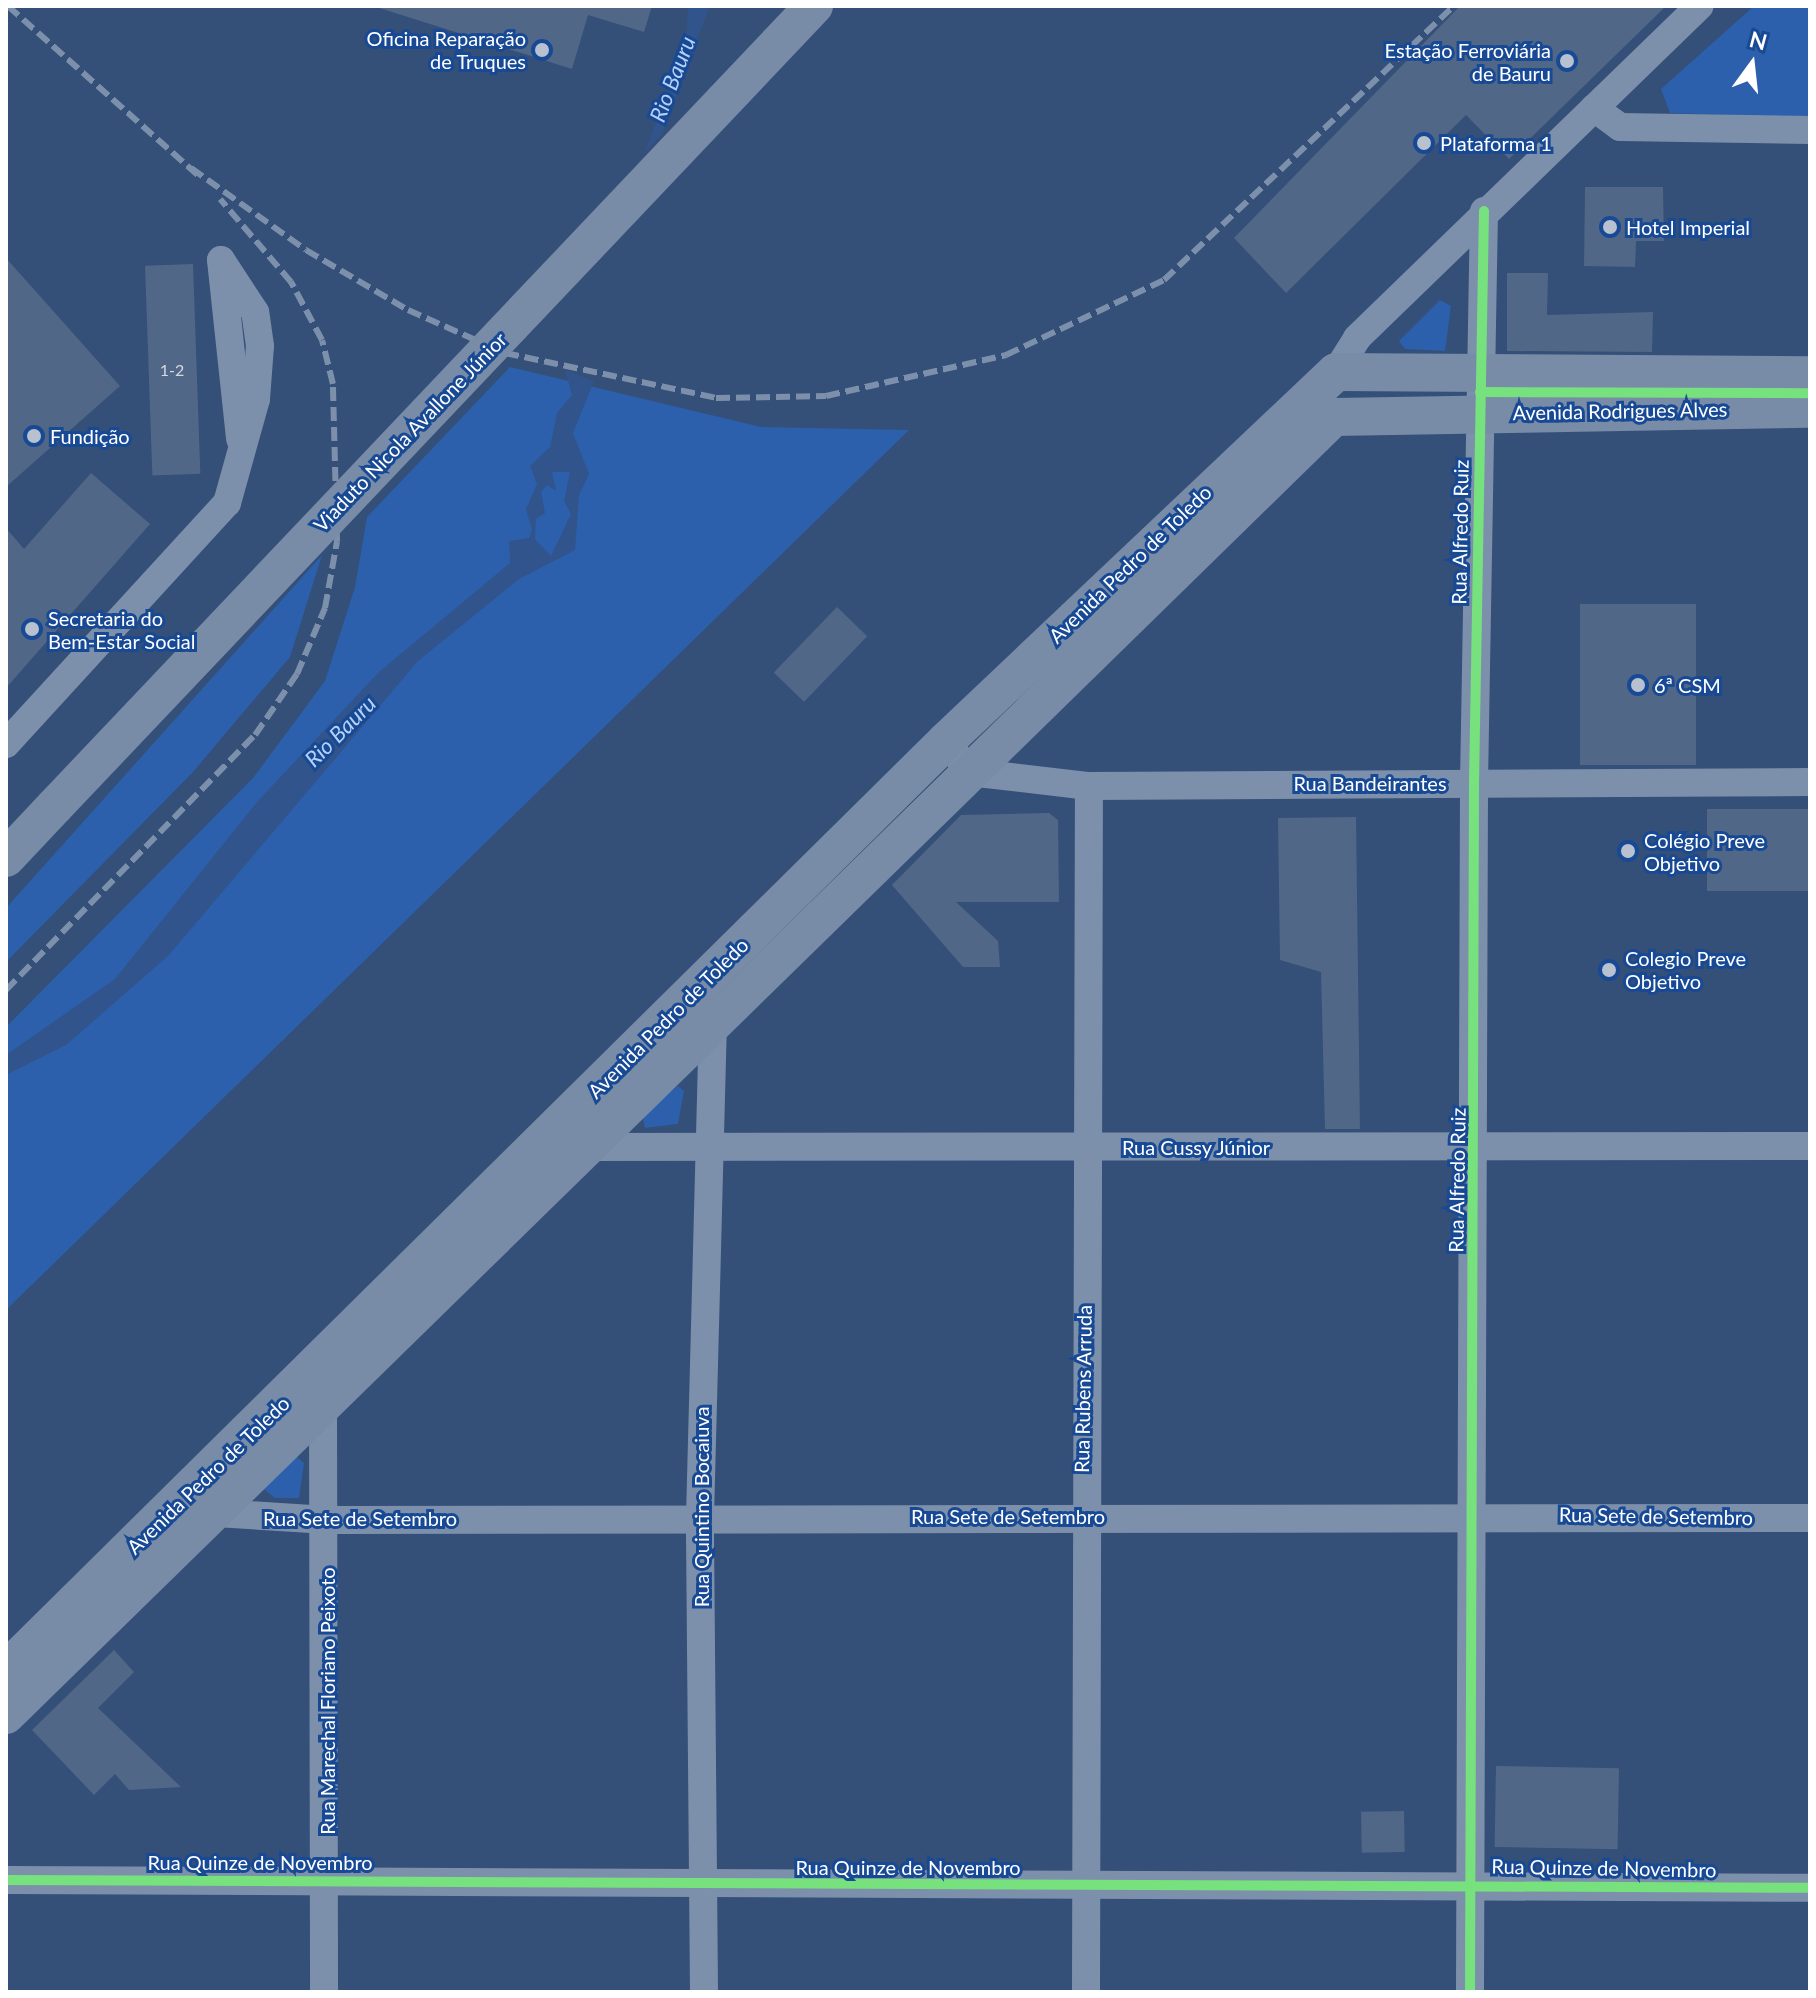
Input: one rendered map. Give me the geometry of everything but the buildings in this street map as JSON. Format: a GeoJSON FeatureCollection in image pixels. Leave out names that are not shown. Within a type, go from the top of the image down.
{"type":"FeatureCollection","features":[{"type":"Feature","properties":{"kind":"main road","name":"Viaduto Nicola Avallone Júnior"},"geometry":{"type":"LineString","coordinates":[[6,858],[814,6]]}},
{"type":"Feature","properties":{"kind":"main road","name":"Avenida Rodrigues Alves"},"geometry":{"type":"LineString","coordinates":[[1336,372],[1479,369],[1810,375]]}},
{"type":"Feature","properties":{"kind":"main road","name":"Avenida Pedro de Toledo"},"geometry":{"type":"LineString","coordinates":[[6,1670],[195,1508],[325,1409],[516,1190],[946,741],[1336,372]]}},
{"type":"Feature","properties":{"kind":"main road","name":"Avenida Rodrigues Alves"},"geometry":{"type":"LineString","coordinates":[[1334,417],[1480,412],[1810,409]]}},
{"type":"Feature","properties":{"kind":"main road","name":"Avenida Pedro de Toledo"},"geometry":{"type":"LineString","coordinates":[[6,1715],[319,1368],[516,1190],[583,1147],[1334,417]]}},
{"type":"Feature","properties":{"kind":"street"},"geometry":{"type":"LineString","coordinates":[[1336,372],[1357,338],[1484,211],[1700,6]]}},
{"type":"Feature","properties":{"kind":"street"},"geometry":{"type":"LineString","coordinates":[[1594,108],[1620,127],[1810,130]]}},
{"type":"Feature","properties":{"kind":"street","name":"Rua Alfredo Ruiz"},"geometry":{"type":"LineString","coordinates":[[1470,1992],[1470,1515],[1476,1145],[1474,783],[1484,211]]}},
{"type":"Feature","properties":{"kind":"street"},"geometry":{"type":"LineString","coordinates":[[6,744],[227,503],[242,460],[260,346],[255,312],[221,260],[242,460]]}},
{"type":"Feature","properties":{"kind":"street"},"geometry":{"type":"LineString","coordinates":[[946,741],[969,772]]}},
{"type":"Feature","properties":{"kind":"street","name":"Rua Bandeirantes"},"geometry":{"type":"LineString","coordinates":[[969,772],[1089,786],[1810,782]]}},
{"type":"Feature","properties":{"kind":"street","name":"Rua Rubens Arruda"},"geometry":{"type":"LineString","coordinates":[[1086,1992],[1082,1515],[1089,786]]}},
{"type":"Feature","properties":{"kind":"street","name":"Rua Quintino Bocaiuva"},"geometry":{"type":"LineString","coordinates":[[704,1992],[700,1517],[706,1149],[713,1022]]}},
{"type":"Feature","properties":{"kind":"street","name":"Rua Cussy Júnior"},"geometry":{"type":"LineString","coordinates":[[583,1147],[1810,1146]]}},
{"type":"Feature","properties":{"kind":"street","name":"Rua Marechal Floriano Peixoto"},"geometry":{"type":"LineString","coordinates":[[319,1368],[325,1409],[327,1520],[324,1992]]}},
{"type":"Feature","properties":{"kind":"street","name":"Rua Sete de Setembro"},"geometry":{"type":"LineString","coordinates":[[195,1508],[327,1520],[1082,1515],[1810,1518]]}},
{"type":"Feature","properties":{"kind":"street","name":"Rua Quinze de Novembro"},"geometry":{"type":"LineString","coordinates":[[6,1880],[1810,1888]]}},
{"type":"Feature","properties":{"kind":"shaded area"},"geometry":{"type":"Polygon","coordinates":[[[1754,6],[1810,6],[1810,118],[1670,113],[1661,89],[1754,6]]]}},
{"type":"Feature","properties":{"kind":"shaded area"},"geometry":{"type":"Polygon","coordinates":[[[1440,300],[1451,306],[1445,351],[1405,349],[1399,341],[1440,300]]]}},
{"type":"Feature","properties":{"kind":"shaded area"},"geometry":{"type":"Polygon","coordinates":[[[510,367],[761,427],[909,430],[6,1310],[6,1027],[253,778],[325,681],[355,587],[367,517],[510,367]]]}},
{"type":"Feature","properties":{"kind":"shaded area"},"geometry":{"type":"Polygon","coordinates":[[[322,555],[290,657],[193,772],[6,962],[6,908],[322,555]]]}},
{"type":"Feature","properties":{"kind":"shaded area"},"geometry":{"type":"Polygon","coordinates":[[[678,1086],[684,1091],[678,1124],[645,1128],[642,1114],[678,1086]]]}},
{"type":"Feature","properties":{"kind":"shaded area"},"geometry":{"type":"Polygon","coordinates":[[[291,1452],[304,1463],[299,1498],[275,1498],[261,1487],[291,1452]]]}},
{"type":"Feature","properties":{"kind":"water","name":"Rio Bauru"},"geometry":{"type":"Polygon","coordinates":[[[688,6],[710,6],[662,134],[645,152],[686,37],[688,6]]]}},
{"type":"Feature","properties":{"kind":"water","name":"Rio Bauru"},"geometry":{"type":"Polygon","coordinates":[[[565,370],[594,381],[573,433],[589,474],[579,495],[575,550],[519,579],[418,661],[168,956],[66,1045],[6,1075],[6,1055],[115,979],[257,802],[379,672],[510,563],[509,541],[529,538],[532,530],[526,509],[537,484],[530,466],[550,447],[557,413],[572,395],[565,370]],[[552,472],[556,491],[547,485],[541,492],[545,513],[536,519],[535,539],[551,556],[571,514],[564,501],[570,472],[552,472]]]}},
{"type":"Feature","properties":{"kind":"railway"},"geometry":{"type":"LineString","coordinates":[[8,6],[198,175]]}},
{"type":"Feature","properties":{"kind":"railway"},"geometry":{"type":"LineString","coordinates":[[191,168],[306,250],[408,310],[505,353],[716,398],[826,396],[1006,355],[1164,280],[1454,6]]}},
{"type":"Feature","properties":{"kind":"railway"},"geometry":{"type":"LineString","coordinates":[[6,990],[255,735],[297,674],[325,608],[337,541],[333,384],[322,340],[291,282],[220,199]]}},
{"type":"Feature","properties":{"kind":"cycle path"},"geometry":{"type":"LineString","coordinates":[[1470,1992],[1474,783],[1484,211]]}},
{"type":"Feature","properties":{"kind":"cycle path"},"geometry":{"type":"LineString","coordinates":[[1480,392],[1810,393]]}},
{"type":"Feature","properties":{"kind":"cycle path"},"geometry":{"type":"LineString","coordinates":[[6,1880],[1810,1888]]}},
{"type":"Feature","properties":{"kind":"place","name":"Oficina Reparação de Truques"},"geometry":{"type":"Point","coordinates":[542,50]}},
{"type":"Feature","properties":{"kind":"place","name":"Estação Ferroviária de Bauru"},"geometry":{"type":"Point","coordinates":[1567,61]}},
{"type":"Feature","properties":{"kind":"place","name":"Plataforma 1"},"geometry":{"type":"Point","coordinates":[1424,143]}},
{"type":"Feature","properties":{"kind":"place","name":"Hotel Imperial"},"geometry":{"type":"Point","coordinates":[1610,227]}},
{"type":"Feature","properties":{"kind":"place","name":"Fundição"},"geometry":{"type":"Point","coordinates":[34,436]}},
{"type":"Feature","properties":{"kind":"place","name":"Secretaria do Bem-Estar Social"},"geometry":{"type":"Point","coordinates":[32,629]}},
{"type":"Feature","properties":{"kind":"place","name":"6ª CSM"},"geometry":{"type":"Point","coordinates":[1638,685]}},
{"type":"Feature","properties":{"kind":"place","name":"Colégio Preve Objetivo"},"geometry":{"type":"Point","coordinates":[1628,851]}},
{"type":"Feature","properties":{"kind":"place","name":"Colegio Preve Objetivo"},"geometry":{"type":"Point","coordinates":[1609,970]}}]}
